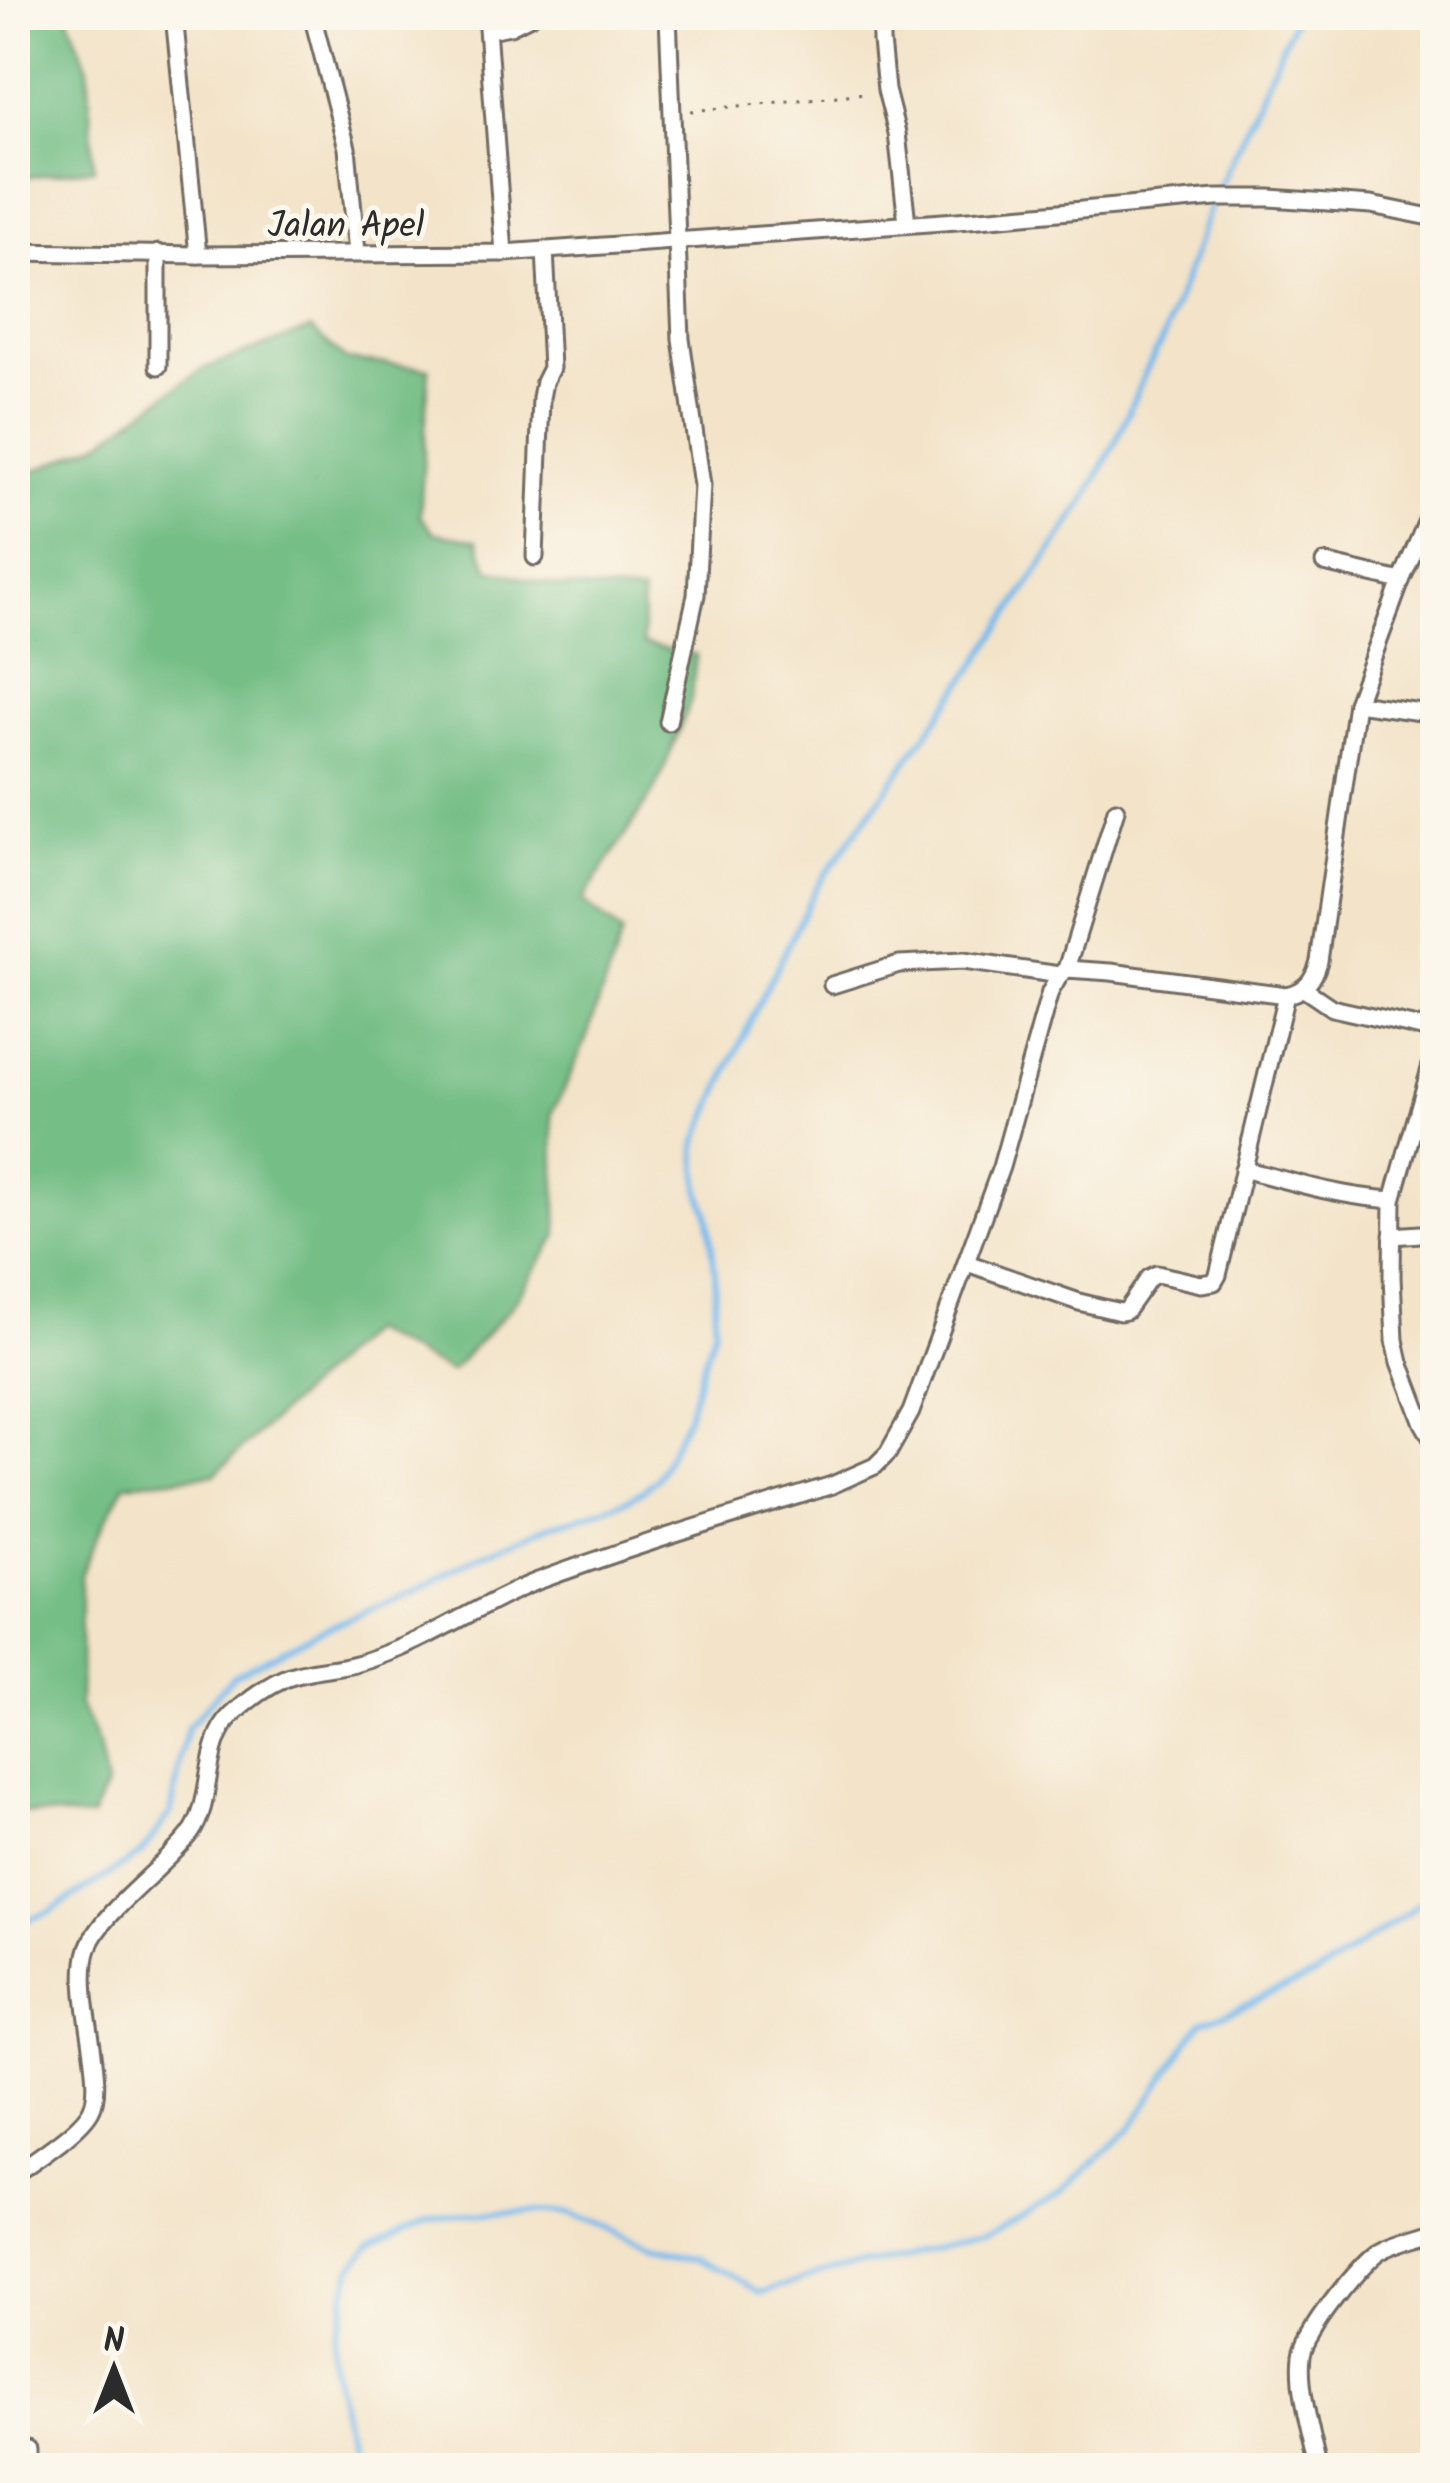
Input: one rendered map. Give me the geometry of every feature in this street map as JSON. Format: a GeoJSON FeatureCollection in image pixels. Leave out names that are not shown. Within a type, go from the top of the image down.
{"type":"FeatureCollection","features":[{"type":"Feature","properties":{"kind":"street"},"geometry":{"type":"LineString","coordinates":[[174,15],[198,255]]}},
{"type":"Feature","properties":{"kind":"street"},"geometry":{"type":"LineString","coordinates":[[312,15],[347,148],[357,254]]}},
{"type":"Feature","properties":{"kind":"street"},"geometry":{"type":"LineString","coordinates":[[504,254],[487,23],[510,26],[532,15]]}},
{"type":"Feature","properties":{"kind":"street"},"geometry":{"type":"LineString","coordinates":[[668,15],[681,339],[702,485],[696,595],[668,722]]}},
{"type":"Feature","properties":{"kind":"street"},"geometry":{"type":"LineString","coordinates":[[881,15],[886,90],[897,133],[908,223]]}},
{"type":"Feature","properties":{"kind":"street","name":"Jalan Apel"},"geometry":{"type":"LineString","coordinates":[[15,252],[504,254],[1216,198],[1371,205],[1435,218]]}},
{"type":"Feature","properties":{"kind":"street"},"geometry":{"type":"LineString","coordinates":[[535,557],[542,398],[550,368],[545,250]]}},
{"type":"Feature","properties":{"kind":"street"},"geometry":{"type":"LineString","coordinates":[[158,253],[158,366]]}},
{"type":"Feature","properties":{"kind":"street"},"geometry":{"type":"LineString","coordinates":[[832,985],[878,968],[963,961],[1111,972],[1286,995],[1304,989],[1319,962],[1356,703],[1435,502]]}},
{"type":"Feature","properties":{"kind":"street"},"geometry":{"type":"LineString","coordinates":[[1324,562],[1401,581]]}},
{"type":"Feature","properties":{"kind":"street"},"geometry":{"type":"LineString","coordinates":[[1356,703],[1435,714]]}},
{"type":"Feature","properties":{"kind":"street"},"geometry":{"type":"LineString","coordinates":[[15,2174],[90,2114],[96,2094],[84,1991],[89,1946],[194,1830],[218,1738],[230,1718],[286,1679],[402,1648],[533,1582],[832,1485],[875,1466],[888,1453],[911,1412],[968,1263],[1001,1167],[1050,992],[1064,972],[1116,809]]}},
{"type":"Feature","properties":{"kind":"street"},"geometry":{"type":"LineString","coordinates":[[1304,989],[1332,1008],[1435,1030]]}},
{"type":"Feature","properties":{"kind":"street"},"geometry":{"type":"LineString","coordinates":[[968,1263],[1120,1312],[1126,1311],[1157,1274],[1201,1284],[1214,1282],[1286,995]]}},
{"type":"Feature","properties":{"kind":"street"},"geometry":{"type":"LineString","coordinates":[[1435,1051],[1393,1200],[1392,1237],[1395,1340],[1423,1424],[1435,1444]]}},
{"type":"Feature","properties":{"kind":"street"},"geometry":{"type":"LineString","coordinates":[[1243,1169],[1320,1189],[1393,1200]]}},
{"type":"Feature","properties":{"kind":"street"},"geometry":{"type":"LineString","coordinates":[[1392,1237],[1435,1233]]}},
{"type":"Feature","properties":{"kind":"street"},"geometry":{"type":"LineString","coordinates":[[1319,2468],[1302,2377],[1303,2344],[1374,2255],[1435,2231]]}},
{"type":"Feature","properties":{"kind":"street"},"geometry":{"type":"LineString","coordinates":[[28,2449],[28,2468]]}},
{"type":"Feature","properties":{"kind":"path"},"geometry":{"type":"LineString","coordinates":[[672,113],[886,90]]}},
{"type":"Feature","properties":{"kind":"green space"},"geometry":{"type":"Polygon","coordinates":[[[15,15],[68,15],[88,68],[94,168],[15,179],[15,15]]]}},
{"type":"Feature","properties":{"kind":"green space"},"geometry":{"type":"Polygon","coordinates":[[[311,329],[346,360],[429,368],[420,516],[435,533],[477,540],[489,569],[559,587],[642,594],[643,644],[696,655],[691,700],[657,786],[582,901],[622,934],[586,1039],[553,1114],[558,1235],[511,1307],[450,1372],[367,1331],[215,1474],[125,1484],[81,1575],[80,1707],[98,1748],[106,1787],[91,1818],[15,1812],[15,472],[27,474],[98,444],[202,369],[311,329]]]}},
{"type":"Feature","properties":{"kind":"waterway"},"geometry":{"type":"LineString","coordinates":[[15,1924],[50,1912],[141,1854],[171,1813],[187,1729],[233,1675],[316,1632],[417,1590],[481,1555],[627,1500],[657,1478],[687,1417],[714,1329],[715,1272],[696,1145],[816,888],[978,662],[1084,503],[1164,336],[1207,215],[1296,15]]}},
{"type":"Feature","properties":{"kind":"waterway"},"geometry":{"type":"LineString","coordinates":[[354,2468],[335,2370],[334,2329],[352,2266],[369,2247],[429,2220],[536,2211],[570,2214],[653,2247],[701,2258],[762,2293],[987,2235],[1061,2194],[1132,2127],[1201,2022],[1314,1977],[1408,1912],[1435,1882]]}}]}
